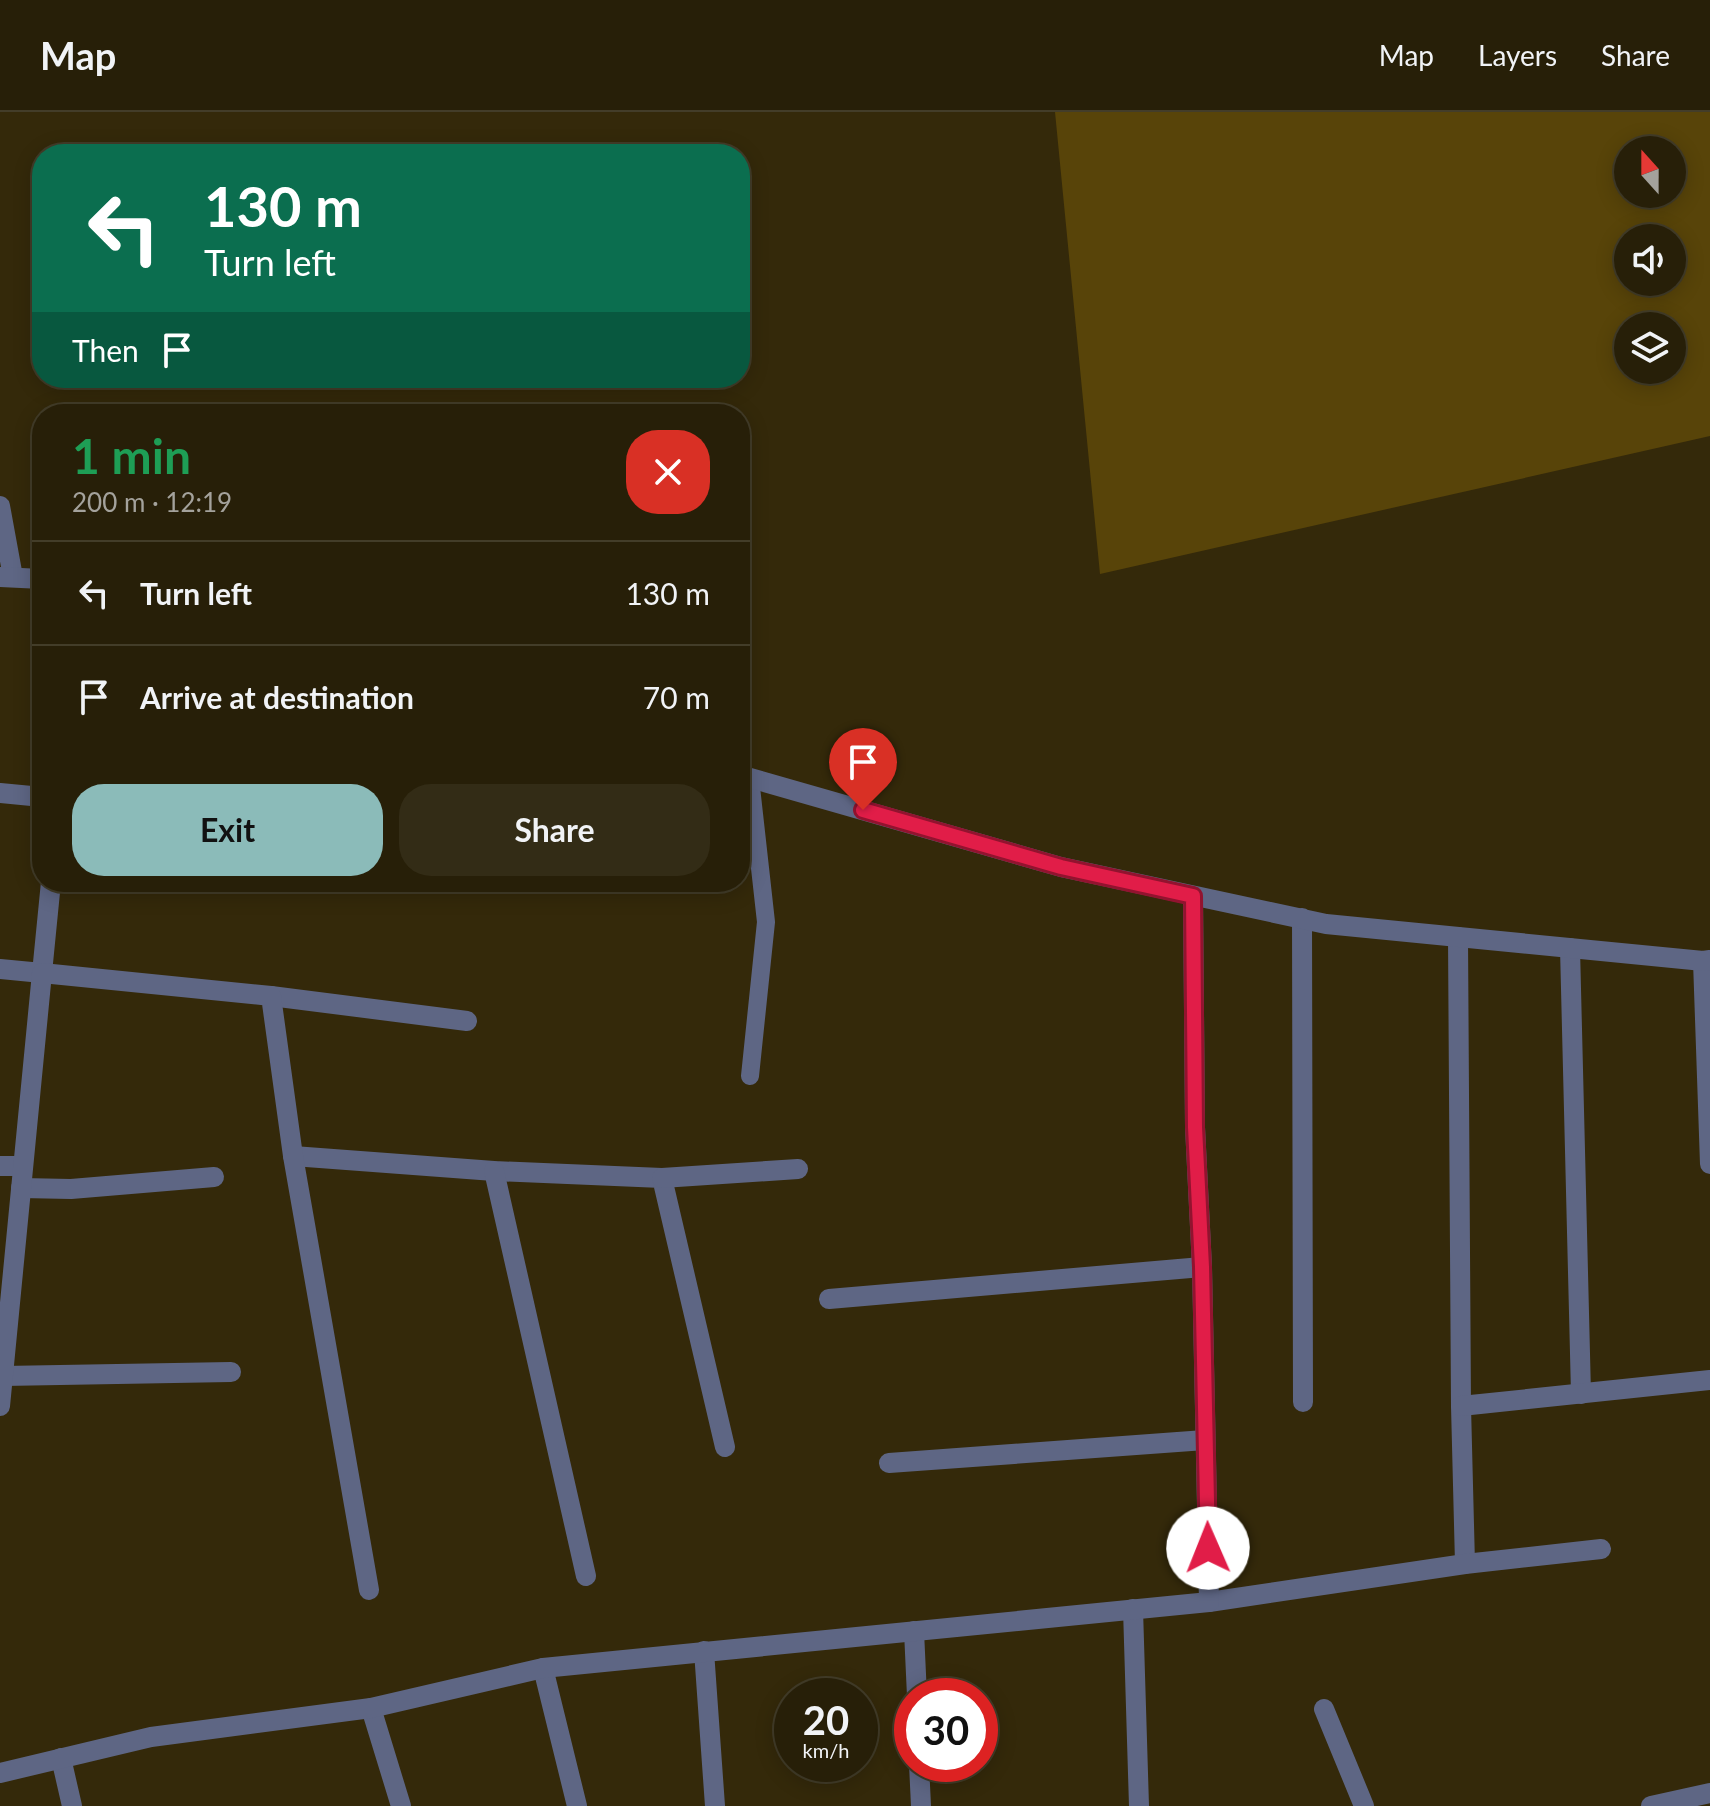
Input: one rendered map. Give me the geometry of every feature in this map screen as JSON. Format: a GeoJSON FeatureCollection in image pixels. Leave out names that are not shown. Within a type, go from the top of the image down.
{"type":"FeatureCollection","features":[{"type":"Feature","properties":{"kind":"street"},"geometry":{"type":"LineString","coordinates":[[0,506],[7,577],[32,578]]}},
{"type":"Feature","properties":{"kind":"street"},"geometry":{"type":"LineString","coordinates":[[750,777],[1061,867],[1326,924],[1706,960],[1710,1164]]}},
{"type":"Feature","properties":{"kind":"street"},"geometry":{"type":"LineString","coordinates":[[0,793],[32,796]]}},
{"type":"Feature","properties":{"kind":"street"},"geometry":{"type":"LineString","coordinates":[[0,1406],[3,1345],[50,892]]}},
{"type":"Feature","properties":{"kind":"street"},"geometry":{"type":"LineString","coordinates":[[1193,896],[1195,1127],[1202,1267],[1209,1602]]}},
{"type":"Feature","properties":{"kind":"street"},"geometry":{"type":"LineString","coordinates":[[1302,918],[1303,1402]]}},
{"type":"Feature","properties":{"kind":"street"},"geometry":{"type":"LineString","coordinates":[[1458,937],[1465,1564]]}},
{"type":"Feature","properties":{"kind":"street"},"geometry":{"type":"LineString","coordinates":[[1570,948],[1581,1394]]}},
{"type":"Feature","properties":{"kind":"street"},"geometry":{"type":"LineString","coordinates":[[0,969],[271,996],[467,1021]]}},
{"type":"Feature","properties":{"kind":"street"},"geometry":{"type":"LineString","coordinates":[[271,996],[293,1156],[369,1590]]}},
{"type":"Feature","properties":{"kind":"street"},"geometry":{"type":"LineString","coordinates":[[293,1156],[494,1171],[662,1178],[798,1169]]}},
{"type":"Feature","properties":{"kind":"street"},"geometry":{"type":"LineString","coordinates":[[0,1166],[23,1166]]}},
{"type":"Feature","properties":{"kind":"street"},"geometry":{"type":"LineString","coordinates":[[494,1171],[586,1576]]}},
{"type":"Feature","properties":{"kind":"street"},"geometry":{"type":"LineString","coordinates":[[21,1188],[71,1189],[214,1177]]}},
{"type":"Feature","properties":{"kind":"street"},"geometry":{"type":"LineString","coordinates":[[662,1178],[725,1447]]}},
{"type":"Feature","properties":{"kind":"street"},"geometry":{"type":"LineString","coordinates":[[829,1299],[1202,1267]]}},
{"type":"Feature","properties":{"kind":"street"},"geometry":{"type":"LineString","coordinates":[[3,1376],[231,1372]]}},
{"type":"Feature","properties":{"kind":"street"},"geometry":{"type":"LineString","coordinates":[[1461,1406],[1710,1380]]}},
{"type":"Feature","properties":{"kind":"street"},"geometry":{"type":"LineString","coordinates":[[889,1463],[1205,1440]]}},
{"type":"Feature","properties":{"kind":"street"},"geometry":{"type":"LineString","coordinates":[[0,1773],[151,1737],[371,1708],[543,1668],[1209,1602],[1465,1564],[1601,1549]]}},
{"type":"Feature","properties":{"kind":"street"},"geometry":{"type":"LineString","coordinates":[[1133,1609],[1139,1806]]}},
{"type":"Feature","properties":{"kind":"street"},"geometry":{"type":"LineString","coordinates":[[914,1631],[916,1678]]}},
{"type":"Feature","properties":{"kind":"street"},"geometry":{"type":"LineString","coordinates":[[704,1651],[715,1806]]}},
{"type":"Feature","properties":{"kind":"street"},"geometry":{"type":"LineString","coordinates":[[543,1668],[577,1806]]}},
{"type":"Feature","properties":{"kind":"street"},"geometry":{"type":"LineString","coordinates":[[371,1708],[401,1806]]}},
{"type":"Feature","properties":{"kind":"street"},"geometry":{"type":"LineString","coordinates":[[1324,1709],[1364,1806]]}},
{"type":"Feature","properties":{"kind":"street"},"geometry":{"type":"LineString","coordinates":[[61,1758],[72,1806]]}},
{"type":"Feature","properties":{"kind":"street"},"geometry":{"type":"LineString","coordinates":[[920,1782],[921,1806]]}},
{"type":"Feature","properties":{"kind":"street"},"geometry":{"type":"LineString","coordinates":[[1651,1806],[1710,1793]]}},
{"type":"Feature","properties":{"kind":"lane"},"geometry":{"type":"LineString","coordinates":[[750,811],[766,922],[750,1076]]}},
{"type":"Feature","properties":{"kind":"shaded area"},"geometry":{"type":"Polygon","coordinates":[[[1055,112],[1710,112],[1710,436],[1100,574],[1055,112]]]}},
{"type":"Feature","properties":{"kind":"route"},"geometry":{"type":"LineString","coordinates":[[863,810],[1061,867],[1193,896],[1195,1127],[1202,1267],[1208,1548]]}}]}
